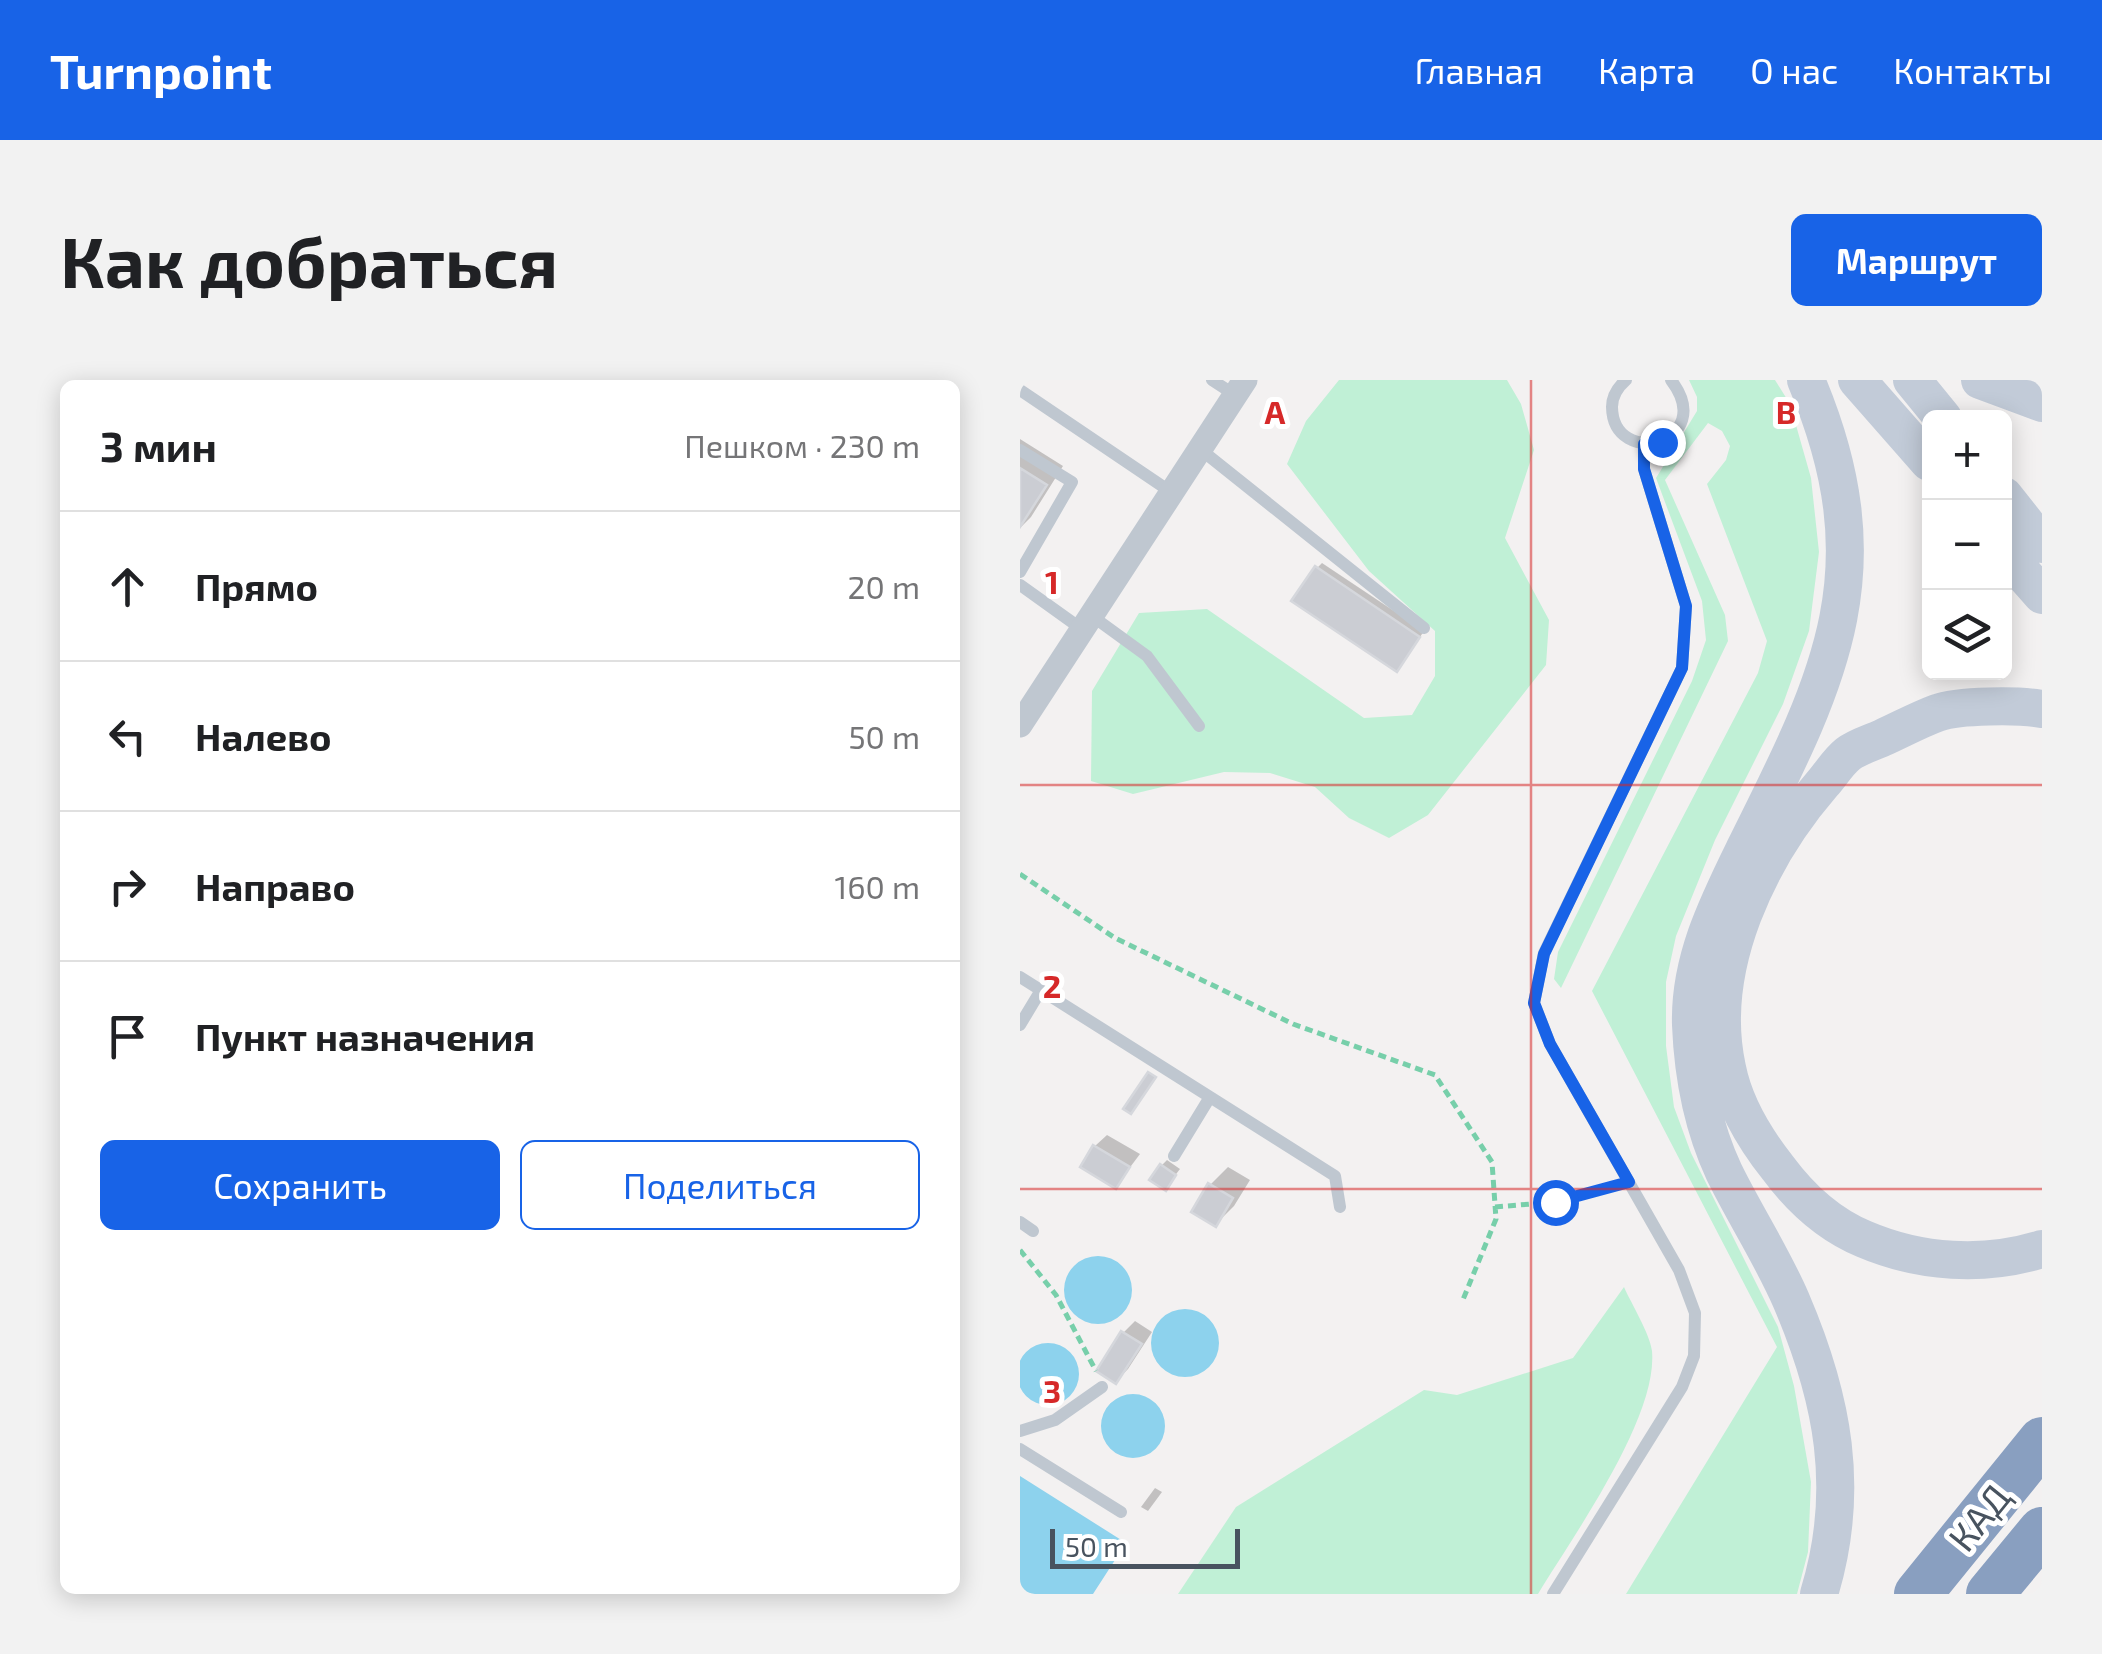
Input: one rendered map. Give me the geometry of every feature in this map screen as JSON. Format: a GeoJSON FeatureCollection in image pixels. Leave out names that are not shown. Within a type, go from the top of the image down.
{"type":"FeatureCollection","features":[{"type":"Feature","properties":{"kind":"highway","name":"КАД"},"geometry":{"type":"LineString","coordinates":[[1918,1594],[2042,1441]]}},
{"type":"Feature","properties":{"kind":"highway","name":"КАД"},"geometry":{"type":"LineString","coordinates":[[1990,1594],[2042,1531]]}},
{"type":"Feature","properties":{"kind":"main road"},"geometry":{"type":"LineString","coordinates":[[1806,380],[1833,452],[1842,493],[1846,548],[1842,606],[1824,678],[1797,744],[1712,915],[1699,956],[1691,1022],[1696,1082],[1707,1127],[1722,1168],[1790,1298],[1817,1370],[1834,1437],[1836,1508],[1819,1594]]}},
{"type":"Feature","properties":{"kind":"main road"},"geometry":{"type":"LineString","coordinates":[[1857,380],[1922,453]]}},
{"type":"Feature","properties":{"kind":"main road"},"geometry":{"type":"LineString","coordinates":[[1912,380],[1937,410]]}},
{"type":"Feature","properties":{"kind":"main road"},"geometry":{"type":"LineString","coordinates":[[1980,380],[2042,403]]}},
{"type":"Feature","properties":{"kind":"main road"},"geometry":{"type":"LineString","coordinates":[[2007,500],[2042,544]]}},
{"type":"Feature","properties":{"kind":"main road"},"geometry":{"type":"LineString","coordinates":[[2012,561],[2042,595]]}},
{"type":"Feature","properties":{"kind":"main road"},"geometry":{"type":"LineString","coordinates":[[2042,709],[2024,706],[1941,711],[1849,753],[1797,813],[1750,899],[1728,968],[1723,1028],[1726,1065],[1734,1095],[1747,1121],[1765,1152],[1817,1212],[1852,1234],[1890,1250],[1935,1259],[1976,1260],[2042,1249]]}},
{"type":"Feature","properties":{"kind":"street"},"geometry":{"type":"LineString","coordinates":[[1020,725],[1240,388]]}},
{"type":"Feature","properties":{"kind":"lane"},"geometry":{"type":"LineString","coordinates":[[1212,380],[1240,388]]}},
{"type":"Feature","properties":{"kind":"lane"},"geometry":{"type":"LineString","coordinates":[[1626,380],[1612,402],[1614,422],[1625,437],[1644,444],[1662,442],[1677,431],[1685,414],[1682,394],[1672,380]]}},
{"type":"Feature","properties":{"kind":"lane"},"geometry":{"type":"LineString","coordinates":[[1020,390],[1172,492]]}},
{"type":"Feature","properties":{"kind":"lane"},"geometry":{"type":"LineString","coordinates":[[1554,1594],[1682,1387],[1694,1356],[1694,1313],[1680,1270],[1550,1044],[1534,1003],[1544,954],[1682,668],[1686,606],[1644,469],[1644,444]]}},
{"type":"Feature","properties":{"kind":"lane"},"geometry":{"type":"LineString","coordinates":[[1200,448],[1424,628]]}},
{"type":"Feature","properties":{"kind":"lane"},"geometry":{"type":"LineString","coordinates":[[1020,450],[1072,482],[1020,572]]}},
{"type":"Feature","properties":{"kind":"lane"},"geometry":{"type":"LineString","coordinates":[[1020,585],[1147,656],[1199,726]]}},
{"type":"Feature","properties":{"kind":"lane"},"geometry":{"type":"LineString","coordinates":[[1020,977],[1335,1176],[1340,1206]]}},
{"type":"Feature","properties":{"kind":"lane"},"geometry":{"type":"LineString","coordinates":[[1020,1025],[1041,990]]}},
{"type":"Feature","properties":{"kind":"lane"},"geometry":{"type":"LineString","coordinates":[[1174,1156],[1210,1097]]}},
{"type":"Feature","properties":{"kind":"lane"},"geometry":{"type":"LineString","coordinates":[[1020,1222],[1033,1231]]}},
{"type":"Feature","properties":{"kind":"lane"},"geometry":{"type":"LineString","coordinates":[[1020,1431],[1055,1420],[1102,1387]]}},
{"type":"Feature","properties":{"kind":"lane"},"geometry":{"type":"LineString","coordinates":[[1020,1449],[1121,1512]]}},
{"type":"Feature","properties":{"kind":"path"},"geometry":{"type":"LineString","coordinates":[[1020,874],[1115,938],[1293,1024],[1435,1075],[1492,1162],[1496,1218],[1462,1302]]}},
{"type":"Feature","properties":{"kind":"path"},"geometry":{"type":"LineString","coordinates":[[1495,1207],[1555,1202],[1629,1182]]}},
{"type":"Feature","properties":{"kind":"path"},"geometry":{"type":"LineString","coordinates":[[1020,1250],[1056,1295],[1096,1371]]}},
{"type":"Feature","properties":{"kind":"green space"},"geometry":{"type":"Polygon","coordinates":[[[1339,380],[1507,380],[1521,404],[1534,450],[1505,538],[1549,620],[1546,665],[1428,815],[1389,838],[1349,818],[1315,787],[1270,773],[1224,772],[1133,794],[1091,781],[1092,691],[1139,613],[1207,609],[1364,718],[1412,715],[1435,676],[1435,631],[1369,571],[1287,464],[1306,421],[1339,380]]]}},
{"type":"Feature","properties":{"kind":"green space"},"geometry":{"type":"Polygon","coordinates":[[[1689,380],[1775,380],[1790,404],[1811,478],[1819,552],[1809,631],[1783,704],[1715,840],[1676,936],[1666,982],[1666,1046],[1674,1107],[1691,1153],[1778,1327],[1794,1386],[1811,1482],[1808,1552],[1797,1594],[1626,1594],[1777,1347],[1592,991],[1758,673],[1767,641],[1707,484],[1726,460],[1730,446],[1722,431],[1708,423],[1665,480],[1725,615],[1728,641],[1561,988],[1554,979],[1558,952],[1692,681],[1706,640],[1702,601],[1656,478],[1697,411],[1697,397],[1689,380]]]}},
{"type":"Feature","properties":{"kind":"green space"},"geometry":{"type":"Polygon","coordinates":[[[1624,1287],[1651,1344],[1650,1378],[1642,1409],[1610,1476],[1538,1594],[1178,1594],[1236,1507],[1424,1390],[1457,1395],[1573,1358],[1624,1287]]]}},
{"type":"Feature","properties":{"kind":"water"},"geometry":{"type":"Polygon","coordinates":[[[1098,1256],[1122,1266],[1132,1290],[1122,1314],[1098,1324],[1074,1314],[1064,1290],[1074,1266],[1098,1256]]]}},
{"type":"Feature","properties":{"kind":"water"},"geometry":{"type":"Polygon","coordinates":[[[1185,1309],[1209,1319],[1219,1343],[1209,1367],[1185,1377],[1161,1367],[1151,1343],[1161,1319],[1185,1309]]]}},
{"type":"Feature","properties":{"kind":"water"},"geometry":{"type":"Polygon","coordinates":[[[1048,1343],[1070,1352],[1079,1374],[1070,1396],[1048,1405],[1026,1396],[1017,1374],[1026,1352],[1048,1343]]]}},
{"type":"Feature","properties":{"kind":"water"},"geometry":{"type":"Polygon","coordinates":[[[1133,1394],[1156,1403],[1165,1426],[1156,1449],[1133,1458],[1110,1449],[1101,1426],[1110,1403],[1133,1394]]]}},
{"type":"Feature","properties":{"kind":"water"},"geometry":{"type":"Polygon","coordinates":[[[1020,1476],[1126,1543],[1093,1594],[1020,1594],[1020,1476]]]}},
{"type":"Feature","properties":{"kind":"building"},"geometry":{"type":"Polygon","coordinates":[[[1020,468],[1047,485],[1020,527],[1020,468]]]}},
{"type":"Feature","properties":{"kind":"building"},"geometry":{"type":"Polygon","coordinates":[[[1315,566],[1420,637],[1397,672],[1291,601],[1315,566]]]}},
{"type":"Feature","properties":{"kind":"building"},"geometry":{"type":"Polygon","coordinates":[[[1148,1072],[1156,1077],[1131,1114],[1123,1109],[1148,1072]]]}},
{"type":"Feature","properties":{"kind":"building"},"geometry":{"type":"Polygon","coordinates":[[[1093,1145],[1130,1167],[1116,1189],[1080,1167],[1093,1145]]]}},
{"type":"Feature","properties":{"kind":"building"},"geometry":{"type":"Polygon","coordinates":[[[1160,1164],[1176,1175],[1166,1191],[1149,1180],[1160,1164]]]}},
{"type":"Feature","properties":{"kind":"building"},"geometry":{"type":"Polygon","coordinates":[[[1208,1183],[1233,1198],[1216,1227],[1191,1212],[1208,1183]]]}},
{"type":"Feature","properties":{"kind":"building"},"geometry":{"type":"Polygon","coordinates":[[[1121,1331],[1142,1344],[1116,1384],[1096,1371],[1121,1331]]]}},
{"type":"Feature","properties":{"kind":"route"},"geometry":{"type":"LineString","coordinates":[[1555,1202],[1629,1182],[1550,1044],[1534,1003],[1544,954],[1682,668],[1686,606],[1644,469],[1644,444],[1662,442]]}}]}
